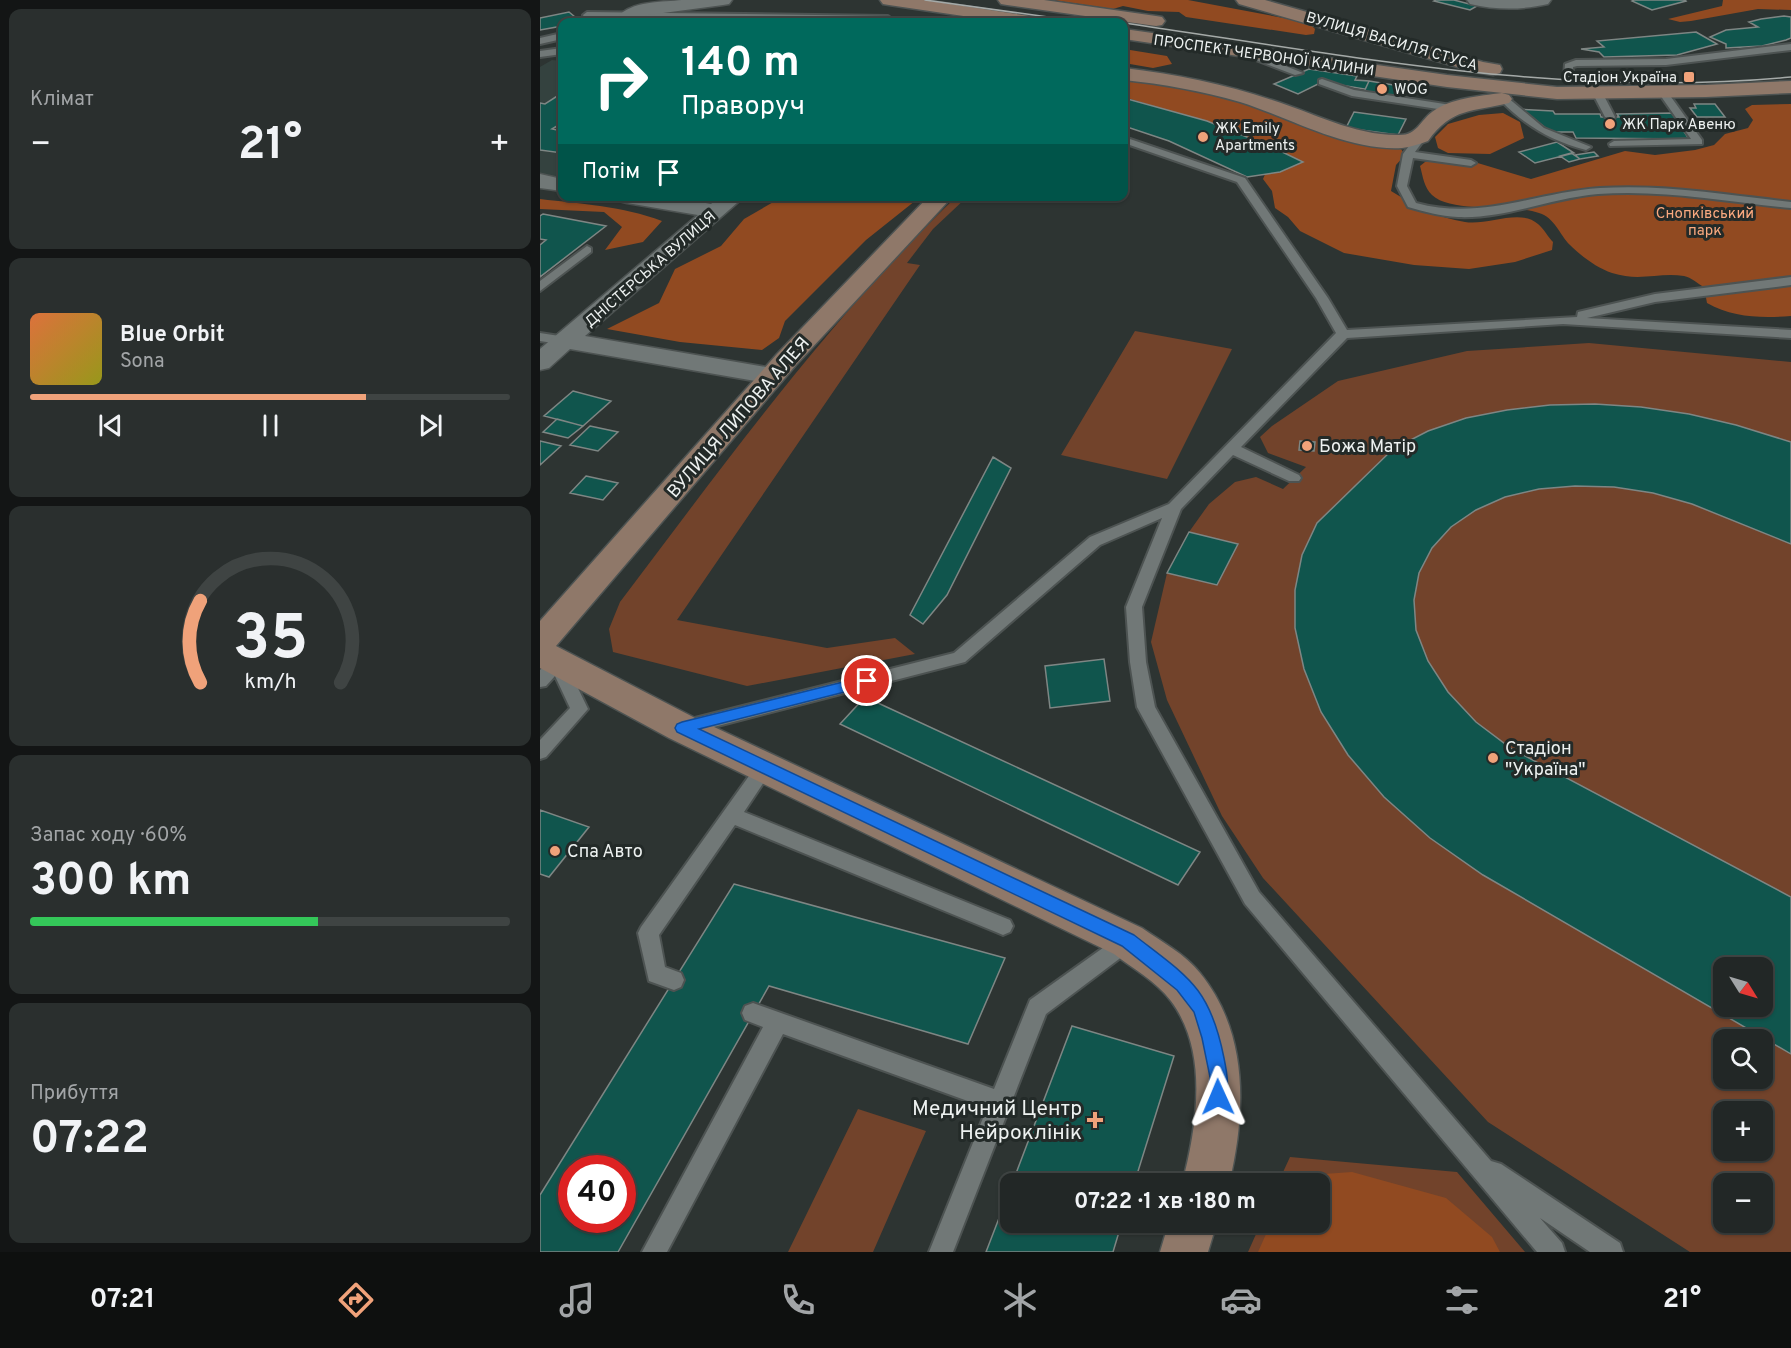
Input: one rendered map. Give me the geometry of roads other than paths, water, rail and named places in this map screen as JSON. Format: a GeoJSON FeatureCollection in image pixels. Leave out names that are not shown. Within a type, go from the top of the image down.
{"type":"FeatureCollection","features":[{"type":"Feature","properties":{"kind":"street"},"geometry":{"type":"LineString","coordinates":[[624,18],[644,9],[723,0]]}},
{"type":"Feature","properties":{"kind":"street"},"geometry":{"type":"LineString","coordinates":[[889,0],[1013,18]]}},
{"type":"Feature","properties":{"kind":"street","name":"ПРОСПЕКТ ЧЕРВОНОЇ КАЛИНИ"},"geometry":{"type":"LineString","coordinates":[[1007,0],[1172,23]]}},
{"type":"Feature","properties":{"kind":"street","name":"ВУЛИЦЯ ВАСИЛЯ СТУСА"},"geometry":{"type":"LineString","coordinates":[[1245,0],[1318,34],[1478,77],[1557,93],[1791,87]]}},
{"type":"Feature","properties":{"kind":"street"},"geometry":{"type":"LineString","coordinates":[[1476,0],[1490,4],[1513,5],[1542,0]]}},
{"type":"Feature","properties":{"kind":"street"},"geometry":{"type":"LineString","coordinates":[[1194,44],[1206,28]]}},
{"type":"Feature","properties":{"kind":"street","name":"ПРОСПЕКТ ЧЕРВОНОЇ КАЛИНИ"},"geometry":{"type":"LineString","coordinates":[[1318,34],[1478,77]]}},
{"type":"Feature","properties":{"kind":"street","name":"ПРОСПЕКТ ЧЕРВОНОЇ КАЛИНИ"},"geometry":{"type":"LineString","coordinates":[[1128,35],[1447,81],[1478,77]]}},
{"type":"Feature","properties":{"kind":"street","name":"ВУЛИЦЯ ВАСИЛЯ СТУСА"},"geometry":{"type":"LineString","coordinates":[[1478,77],[1569,76],[1621,81],[1692,81],[1791,73]]}},
{"type":"Feature","properties":{"kind":"street"},"geometry":{"type":"LineString","coordinates":[[1128,75],[1217,90],[1377,141],[1404,143],[1421,137],[1430,122],[1451,108],[1557,93]]}},
{"type":"Feature","properties":{"kind":"street"},"geometry":{"type":"LineString","coordinates":[[1447,81],[1454,95],[1451,108]]}},
{"type":"Feature","properties":{"kind":"street"},"geometry":{"type":"LineString","coordinates":[[540,181],[558,184]]}},
{"type":"Feature","properties":{"kind":"street"},"geometry":{"type":"LineString","coordinates":[[655,201],[716,212]]}},
{"type":"Feature","properties":{"kind":"street","name":"ДНІСТЕРСЬКА ВУЛИЦЯ"},"geometry":{"type":"LineString","coordinates":[[540,362],[728,201]]}},
{"type":"Feature","properties":{"kind":"street","name":"ВУЛИЦЯ ЛИПОВА АЛЕЯ"},"geometry":{"type":"LineString","coordinates":[[544,660],[772,376],[891,246],[937,201]]}},
{"type":"Feature","properties":{"kind":"street","name":"ДНІСТЕРСЬКА ВУЛИЦЯ"},"geometry":{"type":"LineString","coordinates":[[566,341],[772,376]]}},
{"type":"Feature","properties":{"kind":"street"},"geometry":{"type":"LineString","coordinates":[[544,660],[1128,941],[1184,984],[1201,1008],[1211,1038],[1219,1077],[1213,1156],[1208,1173]]}},
{"type":"Feature","properties":{"kind":"street"},"geometry":{"type":"LineString","coordinates":[[1184,1252],[1190,1233]]}},
{"type":"Feature","properties":{"kind":"lane"},"geometry":{"type":"LineString","coordinates":[[587,15],[606,18]]}},
{"type":"Feature","properties":{"kind":"lane"},"geometry":{"type":"LineString","coordinates":[[540,41],[558,37]]}},
{"type":"Feature","properties":{"kind":"lane"},"geometry":{"type":"LineString","coordinates":[[1569,76],[1568,66],[1576,63],[1666,62],[1791,47]]}},
{"type":"Feature","properties":{"kind":"lane"},"geometry":{"type":"LineString","coordinates":[[540,54],[558,52]]}},
{"type":"Feature","properties":{"kind":"lane"},"geometry":{"type":"LineString","coordinates":[[1242,52],[1298,73]]}},
{"type":"Feature","properties":{"kind":"lane"},"geometry":{"type":"LineString","coordinates":[[1322,82],[1352,93],[1451,108]]}},
{"type":"Feature","properties":{"kind":"lane"},"geometry":{"type":"LineString","coordinates":[[1598,92],[1610,117]]}},
{"type":"Feature","properties":{"kind":"lane"},"geometry":{"type":"LineString","coordinates":[[1620,143],[1698,142],[1663,92]]}},
{"type":"Feature","properties":{"kind":"lane"},"geometry":{"type":"LineString","coordinates":[[1504,99],[1526,121],[1549,136],[1586,147]]}},
{"type":"Feature","properties":{"kind":"lane"},"geometry":{"type":"LineString","coordinates":[[1421,137],[1408,154],[1402,186],[1412,205],[1439,213],[1489,212],[1599,191],[1652,192],[1791,205]]}},
{"type":"Feature","properties":{"kind":"lane"},"geometry":{"type":"LineString","coordinates":[[1128,141],[1241,180],[1322,298],[1343,334]]}},
{"type":"Feature","properties":{"kind":"lane"},"geometry":{"type":"LineString","coordinates":[[1408,154],[1471,163]]}},
{"type":"Feature","properties":{"kind":"lane"},"geometry":{"type":"LineString","coordinates":[[540,287],[587,250]]}},
{"type":"Feature","properties":{"kind":"lane"},"geometry":{"type":"LineString","coordinates":[[1563,320],[1655,298],[1791,281]]}},
{"type":"Feature","properties":{"kind":"lane"},"geometry":{"type":"LineString","coordinates":[[1553,1252],[1252,898],[1146,707],[1138,662],[1134,607],[1174,507],[1343,334],[1563,320],[1791,334]]}},
{"type":"Feature","properties":{"kind":"lane"},"geometry":{"type":"LineString","coordinates":[[540,337],[566,341]]}},
{"type":"Feature","properties":{"kind":"lane"},"geometry":{"type":"LineString","coordinates":[[1231,448],[1294,478]]}},
{"type":"Feature","properties":{"kind":"lane"},"geometry":{"type":"LineString","coordinates":[[682,728],[959,658],[1095,541],[1174,507]]}},
{"type":"Feature","properties":{"kind":"lane"},"geometry":{"type":"LineString","coordinates":[[540,752],[579,709],[544,660]]}},
{"type":"Feature","properties":{"kind":"lane"},"geometry":{"type":"LineString","coordinates":[[674,980],[656,974],[648,933],[765,767]]}},
{"type":"Feature","properties":{"kind":"lane"},"geometry":{"type":"LineString","coordinates":[[731,815],[1003,926]]}},
{"type":"Feature","properties":{"kind":"lane"},"geometry":{"type":"LineString","coordinates":[[941,1252],[1038,1007],[1128,941]]}},
{"type":"Feature","properties":{"kind":"lane"},"geometry":{"type":"LineString","coordinates":[[753,1013],[1000,1102]]}},
{"type":"Feature","properties":{"kind":"lane"},"geometry":{"type":"LineString","coordinates":[[654,1252],[777,1023]]}},
{"type":"Feature","properties":{"kind":"lane"},"geometry":{"type":"LineString","coordinates":[[1474,1160],[1611,1252]]}},
{"type":"Feature","properties":{"kind":"tram line"},"geometry":{"type":"LineString","coordinates":[[925,0],[1055,18]]}},
{"type":"Feature","properties":{"kind":"tram line"},"geometry":{"type":"LineString","coordinates":[[1076,17],[1084,18]]}},
{"type":"Feature","properties":{"kind":"tram line"},"geometry":{"type":"LineString","coordinates":[[1128,24],[1373,60],[1540,78],[1623,82],[1707,82],[1791,77]]}},
{"type":"Feature","properties":{"kind":"place","name":"Стадіон Україна"},"geometry":{"type":"Point","coordinates":[1689,77]}},
{"type":"Feature","properties":{"kind":"place","name":"WOG"},"geometry":{"type":"Point","coordinates":[1382,89]}},
{"type":"Feature","properties":{"kind":"place","name":"ЖК Парк Авеню"},"geometry":{"type":"Point","coordinates":[1610,124]}},
{"type":"Feature","properties":{"kind":"place","name":"ЖК Emily Apartments"},"geometry":{"type":"Point","coordinates":[1203,137]}},
{"type":"Feature","properties":{"kind":"place","name":"Божа Матір"},"geometry":{"type":"Point","coordinates":[1307,446]}},
{"type":"Feature","properties":{"kind":"place","name":"Стадіон \"Україна\""},"geometry":{"type":"Point","coordinates":[1493,758]}},
{"type":"Feature","properties":{"kind":"place","name":"Спа Авто"},"geometry":{"type":"Point","coordinates":[555,851]}},
{"type":"Feature","properties":{"kind":"place","name":"Медичний Центр Нейроклінік"},"geometry":{"type":"Point","coordinates":[1095,1120]}},
{"type":"Feature","properties":{"kind":"park label","name":"Снопківський парк"},"geometry":{"type":"Point","coordinates":[1705,222]}}]}
